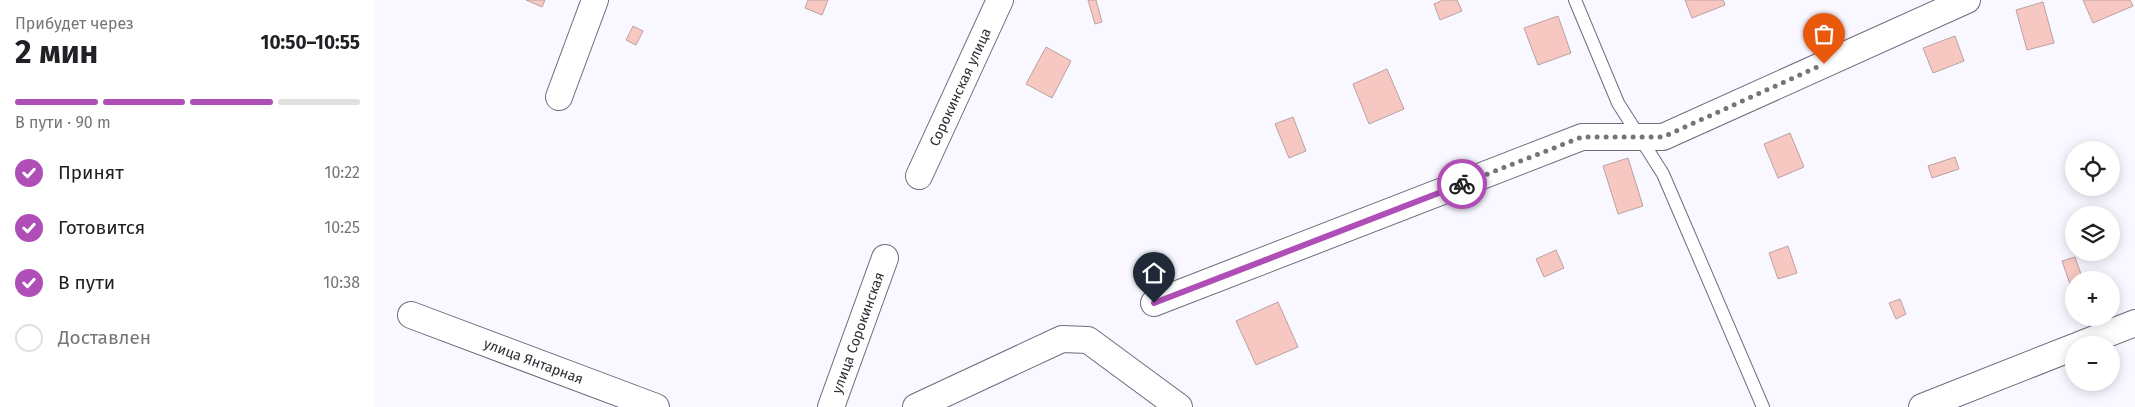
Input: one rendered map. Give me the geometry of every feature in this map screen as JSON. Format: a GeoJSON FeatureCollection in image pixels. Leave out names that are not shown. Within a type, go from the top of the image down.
{"type":"FeatureCollection","features":[{"type":"Feature","properties":{"kind":"street"},"geometry":{"type":"LineString","coordinates":[[559,96],[595,0]]}},
{"type":"Feature","properties":{"kind":"street","name":"Сорокинская улица"},"geometry":{"type":"LineString","coordinates":[[919,176],[1000,0]]}},
{"type":"Feature","properties":{"kind":"street"},"geometry":{"type":"LineString","coordinates":[[1154,303],[1582,137],[1663,137],[1967,0]]}},
{"type":"Feature","properties":{"kind":"street","name":"улица Сорокинская"},"geometry":{"type":"LineString","coordinates":[[831,407],[885,258]]}},
{"type":"Feature","properties":{"kind":"street","name":"улица Янтарная"},"geometry":{"type":"LineString","coordinates":[[411,315],[656,407]]}},
{"type":"Feature","properties":{"kind":"street"},"geometry":{"type":"LineString","coordinates":[[2102,336],[2135,323]]}},
{"type":"Feature","properties":{"kind":"street"},"geometry":{"type":"LineString","coordinates":[[916,407],[1062,339],[1071,339],[1088,340],[1179,407]]}},
{"type":"Feature","properties":{"kind":"street"},"geometry":{"type":"LineString","coordinates":[[1923,407],[2065,351]]}},
{"type":"Feature","properties":{"kind":"lane"},"geometry":{"type":"LineString","coordinates":[[1575,0],[1618,104],[1663,174],[1763,407]]}},
{"type":"Feature","properties":{"kind":"building"},"geometry":{"type":"Polygon","coordinates":[[[526,0],[545,0],[542,7],[526,0]]]}},
{"type":"Feature","properties":{"kind":"building"},"geometry":{"type":"Polygon","coordinates":[[[808,0],[828,0],[822,15],[805,8],[808,0]]]}},
{"type":"Feature","properties":{"kind":"building"},"geometry":{"type":"Polygon","coordinates":[[[1088,0],[1096,0],[1102,22],[1095,24],[1088,0]]]}},
{"type":"Feature","properties":{"kind":"building"},"geometry":{"type":"Polygon","coordinates":[[[1443,0],[1457,0],[1462,11],[1440,20],[1434,4],[1443,0]]]}},
{"type":"Feature","properties":{"kind":"building"},"geometry":{"type":"Polygon","coordinates":[[[1685,0],[1723,0],[1725,5],[1692,18],[1685,0]]]}},
{"type":"Feature","properties":{"kind":"building"},"geometry":{"type":"Polygon","coordinates":[[[2083,0],[2130,0],[2133,6],[2093,23],[2083,0]]]}},
{"type":"Feature","properties":{"kind":"building"},"geometry":{"type":"Polygon","coordinates":[[[2043,2],[2054,43],[2027,50],[2016,10],[2043,2]]]}},
{"type":"Feature","properties":{"kind":"building"},"geometry":{"type":"Polygon","coordinates":[[[1558,16],[1571,53],[1538,65],[1524,28],[1558,16]]]}},
{"type":"Feature","properties":{"kind":"building"},"geometry":{"type":"Polygon","coordinates":[[[633,26],[643,31],[636,45],[626,40],[633,26]]]}},
{"type":"Feature","properties":{"kind":"building"},"geometry":{"type":"Polygon","coordinates":[[[1955,36],[1964,61],[1933,73],[1923,48],[1955,36]]]}},
{"type":"Feature","properties":{"kind":"building"},"geometry":{"type":"Polygon","coordinates":[[[1046,47],[1071,61],[1052,98],[1026,84],[1046,47]]]}},
{"type":"Feature","properties":{"kind":"building"},"geometry":{"type":"Polygon","coordinates":[[[1387,69],[1404,109],[1369,124],[1353,84],[1387,69]]]}},
{"type":"Feature","properties":{"kind":"building"},"geometry":{"type":"Polygon","coordinates":[[[1293,117],[1306,151],[1289,158],[1275,124],[1293,117]]]}},
{"type":"Feature","properties":{"kind":"building"},"geometry":{"type":"Polygon","coordinates":[[[1790,133],[1804,167],[1778,178],[1764,144],[1790,133]]]}},
{"type":"Feature","properties":{"kind":"building"},"geometry":{"type":"Polygon","coordinates":[[[1955,157],[1959,169],[1932,178],[1928,166],[1955,157]]]}},
{"type":"Feature","properties":{"kind":"building"},"geometry":{"type":"Polygon","coordinates":[[[1628,158],[1643,206],[1618,214],[1603,166],[1628,158]]]}},
{"type":"Feature","properties":{"kind":"building"},"geometry":{"type":"Polygon","coordinates":[[[1788,246],[1797,273],[1778,279],[1769,253],[1788,246]]]}},
{"type":"Feature","properties":{"kind":"building"},"geometry":{"type":"Polygon","coordinates":[[[1556,250],[1564,268],[1544,277],[1536,259],[1556,250]]]}},
{"type":"Feature","properties":{"kind":"building"},"geometry":{"type":"Polygon","coordinates":[[[2062,261],[2076,261],[2080,271],[2065,271],[2062,261]]]}},
{"type":"Feature","properties":{"kind":"building"},"geometry":{"type":"Polygon","coordinates":[[[1900,299],[1906,314],[1896,319],[1889,303],[1900,299]]]}},
{"type":"Feature","properties":{"kind":"building"},"geometry":{"type":"Polygon","coordinates":[[[1278,302],[1298,347],[1256,365],[1236,321],[1278,302]]]}},
{"type":"Feature","properties":{"kind":"way so far"},"geometry":{"type":"LineString","coordinates":[[1462,184],[1582,137],[1663,137],[1824,64]]}},
{"type":"Feature","properties":{"kind":"route"},"geometry":{"type":"LineString","coordinates":[[1154,303],[1462,184]]}}]}
